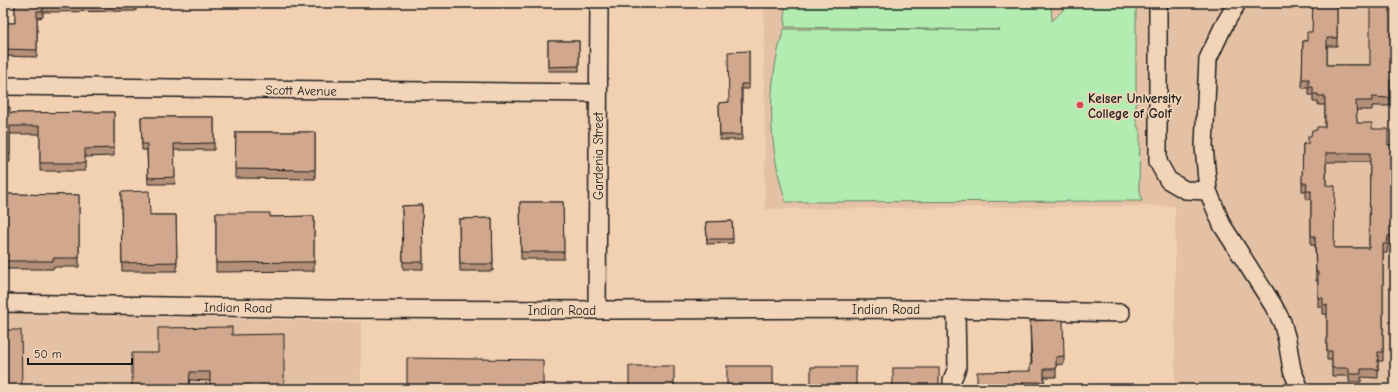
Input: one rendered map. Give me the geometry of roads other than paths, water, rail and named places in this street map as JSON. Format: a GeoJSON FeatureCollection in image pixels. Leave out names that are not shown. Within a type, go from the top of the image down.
{"type":"FeatureCollection","features":[{"type":"Feature","properties":{"kind":"street","name":"Gardenia Street"},"geometry":{"type":"LineString","coordinates":[[597,310],[599,3]]}},
{"type":"Feature","properties":{"kind":"street"},"geometry":{"type":"LineString","coordinates":[[1158,3],[1158,162],[1168,180],[1185,190],[1208,191]]}},
{"type":"Feature","properties":{"kind":"street"},"geometry":{"type":"LineString","coordinates":[[1237,3],[1223,27],[1208,59],[1204,146],[1208,191],[1222,225],[1250,271],[1274,305],[1282,322],[1287,340],[1292,370],[1300,389]]}},
{"type":"Feature","properties":{"kind":"street","name":"Scott Avenue"},"geometry":{"type":"LineString","coordinates":[[3,86],[598,94]]}},
{"type":"Feature","properties":{"kind":"street","name":"Indian Road"},"geometry":{"type":"LineString","coordinates":[[3,303],[325,308],[597,310],[956,309],[1121,313]]}},
{"type":"Feature","properties":{"kind":"street"},"geometry":{"type":"LineString","coordinates":[[952,389],[952,380],[957,368],[956,309]]}},
{"type":"Feature","properties":{"kind":"place","name":"Keiser University College of Golf"},"geometry":{"type":"Point","coordinates":[1080,105]}}]}
